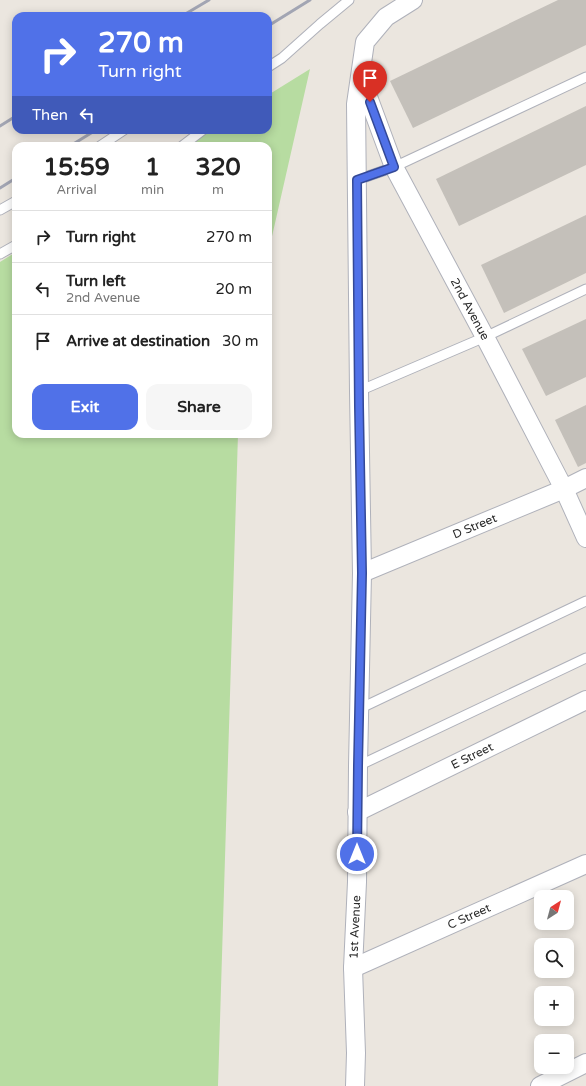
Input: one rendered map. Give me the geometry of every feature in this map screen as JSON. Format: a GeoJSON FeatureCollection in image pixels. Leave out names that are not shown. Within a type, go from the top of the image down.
{"type":"FeatureCollection","features":[{"type":"Feature","properties":{"kind":"street","name":"1st Avenue"},"geometry":{"type":"LineString","coordinates":[[355,1086],[356,1053],[352,968],[357,882],[362,573],[356,104],[365,42],[386,17],[413,0]]}},
{"type":"Feature","properties":{"kind":"street","name":"2nd Avenue"},"geometry":{"type":"LineString","coordinates":[[360,76],[394,167],[564,488],[586,538]]}},
{"type":"Feature","properties":{"kind":"street","name":"D Street"},"geometry":{"type":"LineString","coordinates":[[362,573],[586,478]]}},
{"type":"Feature","properties":{"kind":"street","name":"E Street"},"geometry":{"type":"LineString","coordinates":[[357,812],[586,700]]}},
{"type":"Feature","properties":{"kind":"street","name":"C Street"},"geometry":{"type":"LineString","coordinates":[[352,968],[586,864]]}},
{"type":"Feature","properties":{"kind":"street"},"geometry":{"type":"LineString","coordinates":[[540,1086],[586,1063]]}},
{"type":"Feature","properties":{"kind":"lane"},"geometry":{"type":"LineString","coordinates":[[272,68],[320,24],[349,0]]}},
{"type":"Feature","properties":{"kind":"lane"},"geometry":{"type":"LineString","coordinates":[[272,65],[279,61]]}},
{"type":"Feature","properties":{"kind":"lane"},"geometry":{"type":"LineString","coordinates":[[357,180],[394,167],[586,77]]}},
{"type":"Feature","properties":{"kind":"lane"},"geometry":{"type":"LineString","coordinates":[[106,142],[118,134]]}},
{"type":"Feature","properties":{"kind":"lane"},"geometry":{"type":"LineString","coordinates":[[187,142],[198,134]]}},
{"type":"Feature","properties":{"kind":"lane"},"geometry":{"type":"LineString","coordinates":[[0,210],[12,203]]}},
{"type":"Feature","properties":{"kind":"lane"},"geometry":{"type":"LineString","coordinates":[[0,254],[12,247]]}},
{"type":"Feature","properties":{"kind":"lane"},"geometry":{"type":"LineString","coordinates":[[359,391],[485,337],[586,289]]}},
{"type":"Feature","properties":{"kind":"lane"},"geometry":{"type":"LineString","coordinates":[[359,709],[586,601]]}},
{"type":"Feature","properties":{"kind":"lane"},"geometry":{"type":"LineString","coordinates":[[358,766],[586,658]]}},
{"type":"Feature","properties":{"kind":"green space"},"geometry":{"type":"Polygon","coordinates":[[[310,69],[272,236],[272,142],[192,142],[206,134],[272,134],[272,93],[310,69]]]}},
{"type":"Feature","properties":{"kind":"green space"},"geometry":{"type":"Polygon","coordinates":[[[12,254],[12,438],[238,438],[218,1086],[0,1086],[0,262],[12,254]]]}},
{"type":"Feature","properties":{"kind":"building"},"geometry":{"type":"Polygon","coordinates":[[[558,0],[586,0],[586,45],[413,128],[390,81],[558,0]]]}},
{"type":"Feature","properties":{"kind":"building"},"geometry":{"type":"Polygon","coordinates":[[[586,106],[586,165],[459,226],[436,179],[586,106]]]}},
{"type":"Feature","properties":{"kind":"building"},"geometry":{"type":"Polygon","coordinates":[[[586,215],[586,273],[504,313],[481,265],[586,215]]]}},
{"type":"Feature","properties":{"kind":"building"},"geometry":{"type":"Polygon","coordinates":[[[586,319],[586,377],[546,396],[522,349],[586,319]]]}},
{"type":"Feature","properties":{"kind":"building"},"geometry":{"type":"Polygon","coordinates":[[[586,405],[586,463],[578,467],[555,420],[586,405]]]}},
{"type":"Feature","properties":{"kind":"railway"},"geometry":{"type":"LineString","coordinates":[[189,12],[209,0]]}},
{"type":"Feature","properties":{"kind":"railway"},"geometry":{"type":"LineString","coordinates":[[272,24],[310,0]]}},
{"type":"Feature","properties":{"kind":"railway"},"geometry":{"type":"LineString","coordinates":[[0,126],[12,118]]}},
{"type":"Feature","properties":{"kind":"railway"},"geometry":{"type":"LineString","coordinates":[[76,142],[90,134]]}},
{"type":"Feature","properties":{"kind":"railway"},"geometry":{"type":"LineString","coordinates":[[0,188],[12,180]]}},
{"type":"Feature","properties":{"kind":"route"},"geometry":{"type":"LineString","coordinates":[[357,854],[362,573],[357,180],[394,167],[370,102]]}}]}
